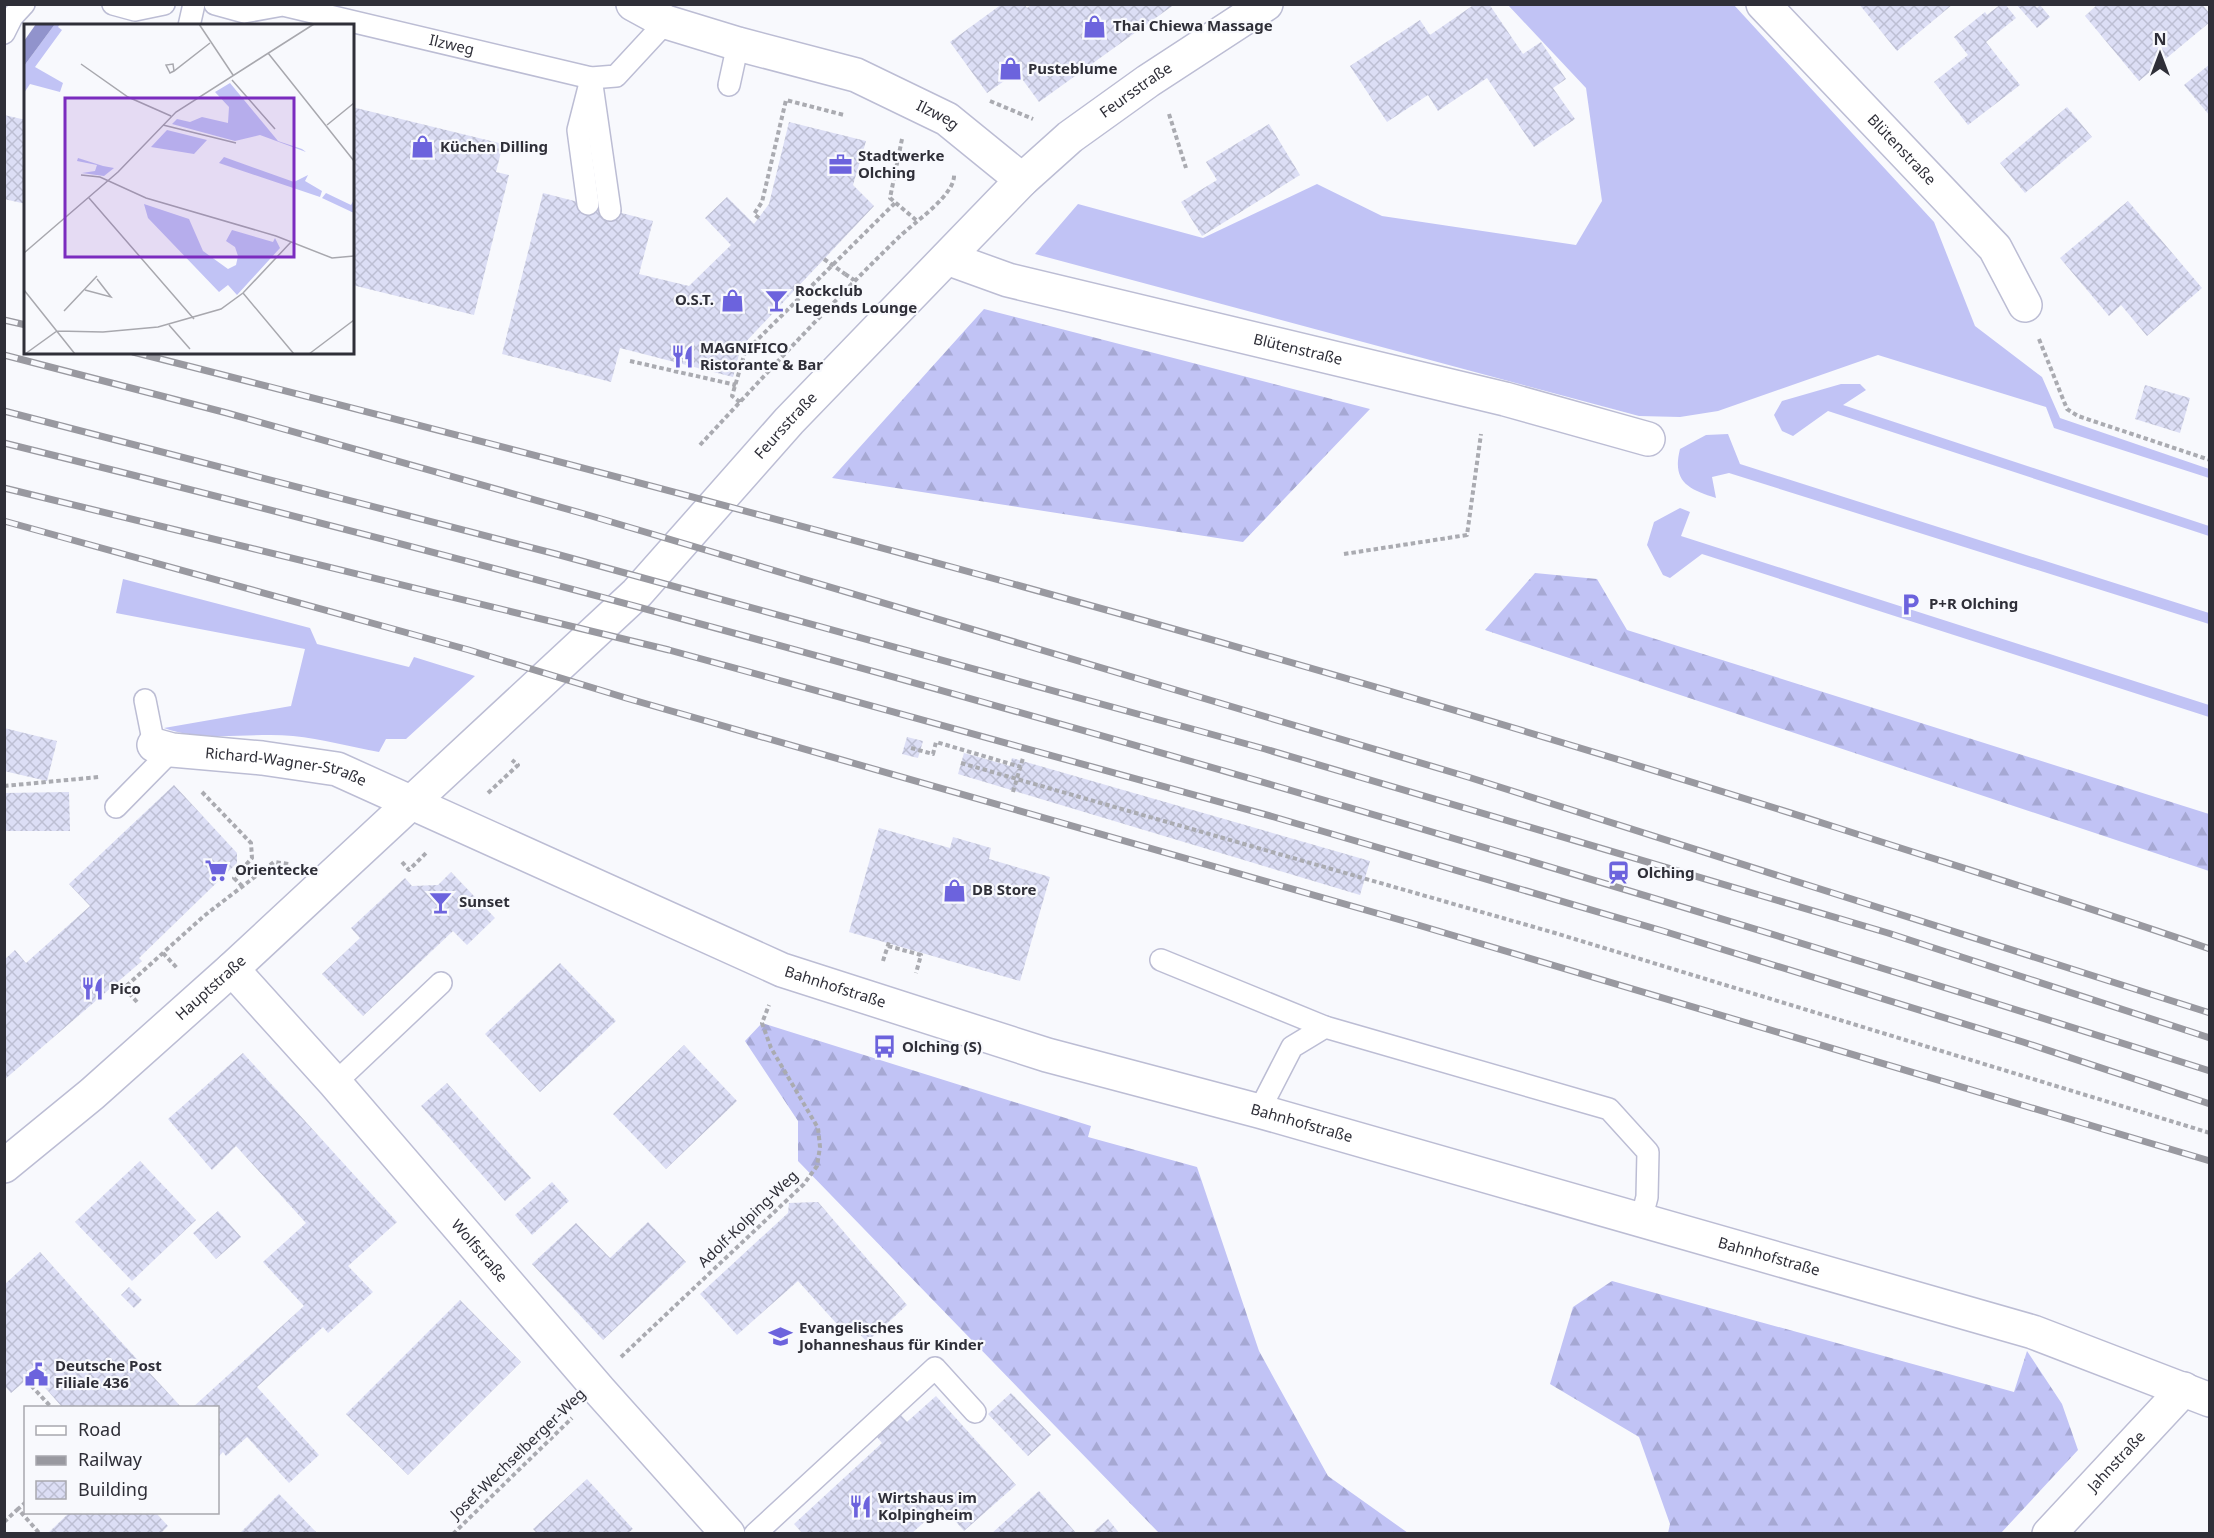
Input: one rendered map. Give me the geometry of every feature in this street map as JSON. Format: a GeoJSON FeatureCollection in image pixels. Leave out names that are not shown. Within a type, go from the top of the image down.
{"type":"FeatureCollection","features":[{"type":"Feature","properties":{"kind":"street","name":"Ilzweg"},"geometry":{"type":"LineString","coordinates":[[633,4],[666,22],[738,44],[856,75],[947,119],[1022,180]]}},
{"type":"Feature","properties":{"kind":"street","name":"Blütenstraße"},"geometry":{"type":"LineString","coordinates":[[1763,4],[1995,248],[2025,305]]}},
{"type":"Feature","properties":{"kind":"street","name":"Feursstraße"},"geometry":{"type":"LineString","coordinates":[[411,802],[637,593],[789,421],[1022,180],[1070,137],[1148,81],[1265,5]]}},
{"type":"Feature","properties":{"kind":"street","name":"Blütenstraße"},"geometry":{"type":"LineString","coordinates":[[947,258],[1008,280],[1506,399],[1648,439]]}},
{"type":"Feature","properties":{"kind":"street","name":"Richard-Wagner-Straße"},"geometry":{"type":"LineString","coordinates":[[159,755],[262,758],[337,769],[411,802]]}},
{"type":"Feature","properties":{"kind":"street","name":"Hauptstraße"},"geometry":{"type":"LineString","coordinates":[[4,1166],[92,1094],[232,969],[411,802]]}},
{"type":"Feature","properties":{"kind":"street","name":"Bahnhofstraße"},"geometry":{"type":"LineString","coordinates":[[411,802],[782,970],[1047,1055],[1259,1111],[2033,1332],[2197,1395]]}},
{"type":"Feature","properties":{"kind":"street","name":"Wolfstraße"},"geometry":{"type":"LineString","coordinates":[[232,969],[335,1083],[600,1391],[728,1533]]}},
{"type":"Feature","properties":{"kind":"street","name":"Jahnstraße"},"geometry":{"type":"LineString","coordinates":[[2049,1533],[2197,1395]]}},
{"type":"Feature","properties":{"kind":"lane"},"geometry":{"type":"LineString","coordinates":[[4,33],[12,17],[24,4]]}},
{"type":"Feature","properties":{"kind":"lane"},"geometry":{"type":"LineString","coordinates":[[113,4],[135,10],[164,4]]}},
{"type":"Feature","properties":{"kind":"lane"},"geometry":{"type":"LineString","coordinates":[[189,24],[194,4]]}},
{"type":"Feature","properties":{"kind":"lane","name":"Ilzweg"},"geometry":{"type":"LineString","coordinates":[[215,4],[244,12],[283,5],[591,78],[616,76],[666,22]]}},
{"type":"Feature","properties":{"kind":"lane"},"geometry":{"type":"LineString","coordinates":[[729,85],[738,44]]}},
{"type":"Feature","properties":{"kind":"lane"},"geometry":{"type":"LineString","coordinates":[[588,204],[578,130],[591,78]]}},
{"type":"Feature","properties":{"kind":"lane"},"geometry":{"type":"LineString","coordinates":[[591,78],[610,210]]}},
{"type":"Feature","properties":{"kind":"lane"},"geometry":{"type":"LineString","coordinates":[[116,807],[159,755],[145,700]]}},
{"type":"Feature","properties":{"kind":"lane"},"geometry":{"type":"LineString","coordinates":[[1161,960],[1325,1027],[1609,1109],[1648,1152],[1647,1197],[1641,1220]]}},
{"type":"Feature","properties":{"kind":"lane"},"geometry":{"type":"LineString","coordinates":[[335,1083],[441,983]]}},
{"type":"Feature","properties":{"kind":"lane"},"geometry":{"type":"LineString","coordinates":[[1259,1111],[1292,1047],[1325,1027]]}},
{"type":"Feature","properties":{"kind":"lane"},"geometry":{"type":"LineString","coordinates":[[754,1533],[935,1368],[975,1412]]}},
{"type":"Feature","properties":{"kind":"path"},"geometry":{"type":"LineString","coordinates":[[1148,81],[1172,118],[1186,168]]}},
{"type":"Feature","properties":{"kind":"path"},"geometry":{"type":"LineString","coordinates":[[947,119],[969,93],[1035,119]]}},
{"type":"Feature","properties":{"kind":"path"},"geometry":{"type":"LineString","coordinates":[[759,218],[754,214],[762,202],[786,100],[850,117]]}},
{"type":"Feature","properties":{"kind":"path"},"geometry":{"type":"LineString","coordinates":[[903,131],[890,198],[916,220]]}},
{"type":"Feature","properties":{"kind":"path"},"geometry":{"type":"LineString","coordinates":[[700,445],[854,280],[950,190],[955,178],[952,165]]}},
{"type":"Feature","properties":{"kind":"path"},"geometry":{"type":"LineString","coordinates":[[740,402],[732,396],[745,352],[896,202]]}},
{"type":"Feature","properties":{"kind":"path"},"geometry":{"type":"LineString","coordinates":[[824,259],[854,280]]}},
{"type":"Feature","properties":{"kind":"path"},"geometry":{"type":"LineString","coordinates":[[2025,305],[2067,409],[2078,416],[2210,460]]}},
{"type":"Feature","properties":{"kind":"path"},"geometry":{"type":"LineString","coordinates":[[630,361],[735,385]]}},
{"type":"Feature","properties":{"kind":"path"},"geometry":{"type":"LineString","coordinates":[[1344,554],[1467,535],[1482,430],[1506,399]]}},
{"type":"Feature","properties":{"kind":"path"},"geometry":{"type":"LineString","coordinates":[[911,748],[933,753],[936,742],[1021,767]]}},
{"type":"Feature","properties":{"kind":"path"},"geometry":{"type":"LineString","coordinates":[[4,786],[159,755],[194,783],[251,843],[252,858],[234,878],[243,887]]}},
{"type":"Feature","properties":{"kind":"path"},"geometry":{"type":"LineString","coordinates":[[1014,792],[1023,759]]}},
{"type":"Feature","properties":{"kind":"path"},"geometry":{"type":"LineString","coordinates":[[961,764],[1555,933],[2210,1133]]}},
{"type":"Feature","properties":{"kind":"path"},"geometry":{"type":"LineString","coordinates":[[135,999],[124,988],[163,953],[274,862],[292,865]]}},
{"type":"Feature","properties":{"kind":"path"},"geometry":{"type":"LineString","coordinates":[[886,952],[888,944],[921,955],[918,965]]}},
{"type":"Feature","properties":{"kind":"path"},"geometry":{"type":"LineString","coordinates":[[163,953],[173,964]]}},
{"type":"Feature","properties":{"kind":"path","name":"Adolf-Kolping-Weg"},"geometry":{"type":"LineString","coordinates":[[600,1391],[611,1366],[804,1184],[817,1166],[820,1147],[818,1128],[771,1048],[762,1023],[782,970]]}},
{"type":"Feature","properties":{"kind":"path"},"geometry":{"type":"LineString","coordinates":[[26,1380],[51,1406]]}},
{"type":"Feature","properties":{"kind":"path","name":"Josef-Wechselberger-Weg"},"geometry":{"type":"LineString","coordinates":[[453,1533],[600,1391]]}},
{"type":"Feature","properties":{"kind":"path"},"geometry":{"type":"LineString","coordinates":[[4,1522],[24,1504]]}},
{"type":"Feature","properties":{"kind":"path"},"geometry":{"type":"LineString","coordinates":[[18,1509],[40,1533]]}},
{"type":"Feature","properties":{"kind":"green space"},"geometry":{"type":"Polygon","coordinates":[[[1508,5],[1734,5],[1934,222],[1975,326],[2042,377],[2060,418],[2209,469],[2209,478],[2054,428],[2046,407],[1878,355],[1718,411],[1680,417],[1639,416],[1035,254],[1078,204],[1203,238],[1317,184],[1382,216],[1576,245],[1602,201],[1586,88],[1508,5]]]}},
{"type":"Feature","properties":{"kind":"green space"},"geometry":{"type":"Polygon","coordinates":[[[984,309],[1370,409],[1243,542],[832,478],[984,309]]]}},
{"type":"Feature","properties":{"kind":"green space"},"geometry":{"type":"Polygon","coordinates":[[[1841,384],[1860,384],[1866,390],[1843,405],[2209,526],[2209,536],[1828,411],[1793,436],[1782,431],[1774,415],[1782,401],[1841,384]]]}},
{"type":"Feature","properties":{"kind":"green space"},"geometry":{"type":"Polygon","coordinates":[[[1728,434],[1740,464],[2209,613],[2209,624],[1729,473],[1712,477],[1716,498],[1690,487],[1680,476],[1678,469],[1680,449],[1706,435],[1728,434]]]}},
{"type":"Feature","properties":{"kind":"green space"},"geometry":{"type":"Polygon","coordinates":[[[1680,508],[1690,512],[1681,536],[2209,705],[2209,717],[1702,554],[1670,578],[1663,575],[1647,545],[1654,522],[1680,508]]]}},
{"type":"Feature","properties":{"kind":"green space"},"geometry":{"type":"Polygon","coordinates":[[[1535,573],[1597,579],[1627,630],[2209,814],[2209,871],[1485,630],[1535,573]]]}},
{"type":"Feature","properties":{"kind":"green space"},"geometry":{"type":"Polygon","coordinates":[[[123,579],[310,628],[317,644],[409,667],[414,657],[475,676],[406,739],[386,739],[379,752],[293,736],[211,736],[164,728],[291,706],[305,649],[116,613],[123,579]]]}},
{"type":"Feature","properties":{"kind":"green space"},"geometry":{"type":"Polygon","coordinates":[[[762,1023],[1091,1126],[1088,1137],[1197,1167],[1259,1351],[1328,1476],[1408,1533],[1159,1533],[798,1161],[798,1121],[745,1041],[762,1023]]]}},
{"type":"Feature","properties":{"kind":"green space"},"geometry":{"type":"Polygon","coordinates":[[[1612,1281],[2014,1392],[2027,1351],[2062,1404],[2078,1450],[2001,1533],[1668,1533],[1670,1524],[1639,1437],[1550,1384],[1573,1307],[1612,1281]]]}},
{"type":"Feature","properties":{"kind":"building"},"geometry":{"type":"Polygon","coordinates":[[[1002,4],[1024,4],[1027,8],[1032,4],[1175,4],[1039,102],[1017,72],[987,93],[950,42],[1002,4]]]}},
{"type":"Feature","properties":{"kind":"building"},"geometry":{"type":"Polygon","coordinates":[[[1475,4],[1489,4],[1523,54],[1541,42],[1566,79],[1553,88],[1575,119],[1534,147],[1487,78],[1438,111],[1428,95],[1387,122],[1350,66],[1420,20],[1430,35],[1475,4]]]}},
{"type":"Feature","properties":{"kind":"building"},"geometry":{"type":"Polygon","coordinates":[[[1859,4],[1953,4],[1897,51],[1859,4]]]}},
{"type":"Feature","properties":{"kind":"building"},"geometry":{"type":"Polygon","coordinates":[[[2001,4],[2005,4],[2016,18],[1986,42],[2020,85],[1968,125],[1934,82],[1968,55],[1954,37],[1985,12],[1987,15],[2001,4]]]}},
{"type":"Feature","properties":{"kind":"building"},"geometry":{"type":"Polygon","coordinates":[[[2016,4],[2034,4],[2037,8],[2040,5],[2050,17],[2037,28],[2016,4]]]}},
{"type":"Feature","properties":{"kind":"building"},"geometry":{"type":"Polygon","coordinates":[[[2098,4],[2202,4],[2210,14],[2210,22],[2139,81],[2085,16],[2098,4]]]}},
{"type":"Feature","properties":{"kind":"building"},"geometry":{"type":"Polygon","coordinates":[[[2210,64],[2210,116],[2184,85],[2210,64]]]}},
{"type":"Feature","properties":{"kind":"building"},"geometry":{"type":"Polygon","coordinates":[[[354,107],[503,144],[496,172],[509,175],[474,315],[354,285],[354,107]]]}},
{"type":"Feature","properties":{"kind":"building"},"geometry":{"type":"Polygon","coordinates":[[[2067,107],[2092,137],[2025,193],[2000,163],[2067,107]]]}},
{"type":"Feature","properties":{"kind":"building"},"geometry":{"type":"Polygon","coordinates":[[[4,115],[24,120],[24,204],[4,199],[4,115]]]}},
{"type":"Feature","properties":{"kind":"building"},"geometry":{"type":"Polygon","coordinates":[[[789,122],[866,141],[853,185],[874,206],[741,347],[733,377],[620,348],[611,382],[502,354],[543,193],[653,221],[639,274],[689,286],[731,245],[705,218],[727,197],[754,224],[769,204],[789,122]]]}},
{"type":"Feature","properties":{"kind":"building"},"geometry":{"type":"Polygon","coordinates":[[[1269,124],[1300,175],[1202,236],[1181,202],[1217,180],[1206,162],[1269,124]]]}},
{"type":"Feature","properties":{"kind":"building"},"geometry":{"type":"Polygon","coordinates":[[[2128,201],[2202,288],[2147,336],[2121,305],[2109,316],[2060,258],[2128,201]]]}},
{"type":"Feature","properties":{"kind":"building"},"geometry":{"type":"Polygon","coordinates":[[[2145,385],[2190,398],[2180,433],[2135,419],[2145,385]]]}},
{"type":"Feature","properties":{"kind":"building"},"geometry":{"type":"Polygon","coordinates":[[[4,728],[57,741],[47,781],[4,771],[4,728]]]}},
{"type":"Feature","properties":{"kind":"building"},"geometry":{"type":"Polygon","coordinates":[[[907,737],[923,741],[918,758],[902,754],[907,737]]]}},
{"type":"Feature","properties":{"kind":"building"},"geometry":{"type":"Polygon","coordinates":[[[964,753],[1010,766],[1012,758],[1370,861],[1360,895],[958,774],[964,753]]]}},
{"type":"Feature","properties":{"kind":"building"},"geometry":{"type":"Polygon","coordinates":[[[174,785],[237,853],[237,863],[139,958],[142,961],[4,1080],[4,960],[15,950],[26,963],[90,906],[69,884],[174,785]]]}},
{"type":"Feature","properties":{"kind":"building"},"geometry":{"type":"Polygon","coordinates":[[[69,792],[70,831],[4,831],[4,793],[69,792]]]}},
{"type":"Feature","properties":{"kind":"building"},"geometry":{"type":"Polygon","coordinates":[[[879,828],[950,848],[953,837],[991,848],[989,859],[1050,877],[1020,981],[849,932],[879,828]]]}},
{"type":"Feature","properties":{"kind":"building"},"geometry":{"type":"Polygon","coordinates":[[[451,872],[495,918],[467,945],[453,931],[363,1016],[322,974],[360,938],[351,928],[405,878],[412,886],[438,885],[451,872]]]}},
{"type":"Feature","properties":{"kind":"building"},"geometry":{"type":"Polygon","coordinates":[[[560,963],[616,1021],[540,1092],[485,1034],[560,963]]]}},
{"type":"Feature","properties":{"kind":"building"},"geometry":{"type":"Polygon","coordinates":[[[684,1045],[737,1101],[666,1169],[613,1114],[684,1045]]]}},
{"type":"Feature","properties":{"kind":"building"},"geometry":{"type":"Polygon","coordinates":[[[243,1053],[397,1222],[348,1266],[373,1292],[328,1333],[323,1327],[257,1387],[319,1455],[289,1483],[247,1437],[226,1456],[223,1452],[219,1456],[219,1406],[194,1406],[304,1306],[263,1262],[306,1223],[236,1146],[212,1170],[168,1119],[243,1053]]]}},
{"type":"Feature","properties":{"kind":"building"},"geometry":{"type":"Polygon","coordinates":[[[447,1083],[531,1178],[505,1201],[421,1106],[447,1083]]]}},
{"type":"Feature","properties":{"kind":"building"},"geometry":{"type":"Polygon","coordinates":[[[140,1161],[196,1220],[132,1281],[75,1222],[140,1161]]]}},
{"type":"Feature","properties":{"kind":"building"},"geometry":{"type":"Polygon","coordinates":[[[552,1182],[569,1201],[532,1235],[515,1215],[552,1182]]]}},
{"type":"Feature","properties":{"kind":"building"},"geometry":{"type":"Polygon","coordinates":[[[818,1202],[907,1305],[867,1342],[853,1327],[846,1334],[798,1281],[737,1335],[700,1294],[788,1213],[789,1203],[818,1202]]]}},
{"type":"Feature","properties":{"kind":"building"},"geometry":{"type":"Polygon","coordinates":[[[218,1211],[241,1237],[216,1259],[193,1233],[218,1211]]]}},
{"type":"Feature","properties":{"kind":"building"},"geometry":{"type":"Polygon","coordinates":[[[648,1222],[686,1262],[603,1340],[532,1264],[576,1223],[610,1258],[648,1222]]]}},
{"type":"Feature","properties":{"kind":"building"},"geometry":{"type":"Polygon","coordinates":[[[40,1252],[180,1406],[61,1406],[33,1374],[11,1393],[4,1385],[4,1285],[40,1252]]]}},
{"type":"Feature","properties":{"kind":"building"},"geometry":{"type":"Polygon","coordinates":[[[129,1287],[142,1300],[134,1308],[121,1295],[129,1287]]]}},
{"type":"Feature","properties":{"kind":"building"},"geometry":{"type":"Polygon","coordinates":[[[460,1300],[521,1362],[408,1475],[346,1414],[460,1300]]]}},
{"type":"Feature","properties":{"kind":"building"},"geometry":{"type":"Polygon","coordinates":[[[1011,1393],[1051,1435],[1028,1456],[988,1414],[1011,1393]]]}},
{"type":"Feature","properties":{"kind":"building"},"geometry":{"type":"Polygon","coordinates":[[[936,1396],[1016,1485],[964,1531],[942,1506],[911,1534],[803,1534],[794,1524],[882,1443],[877,1437],[901,1415],[907,1422],[936,1396]]]}},
{"type":"Feature","properties":{"kind":"building"},"geometry":{"type":"Polygon","coordinates":[[[587,1479],[633,1529],[627,1534],[538,1534],[533,1529],[587,1479]]]}},
{"type":"Feature","properties":{"kind":"building"},"geometry":{"type":"Polygon","coordinates":[[[1039,1491],[1077,1534],[991,1534],[1039,1491]]]}},
{"type":"Feature","properties":{"kind":"building"},"geometry":{"type":"Polygon","coordinates":[[[279,1494],[318,1534],[239,1534],[279,1494]]]}},
{"type":"Feature","properties":{"kind":"building"},"geometry":{"type":"Polygon","coordinates":[[[68,1514],[157,1514],[168,1526],[160,1534],[47,1534],[68,1514]]]}},
{"type":"Feature","properties":{"kind":"building"},"geometry":{"type":"Polygon","coordinates":[[[1108,1519],[1120,1534],[1091,1534],[1108,1519]]]}},
{"type":"Feature","properties":{"kind":"railway"},"geometry":{"type":"LineString","coordinates":[[4,320],[24,325]]}},
{"type":"Feature","properties":{"kind":"railway"},"geometry":{"type":"LineString","coordinates":[[141,354],[775,519],[1415,698],[1838,828],[2210,949]]}},
{"type":"Feature","properties":{"kind":"railway"},"geometry":{"type":"LineString","coordinates":[[4,355],[227,413],[588,515],[1468,777],[2210,1013]]}},
{"type":"Feature","properties":{"kind":"railway"},"geometry":{"type":"LineString","coordinates":[[4,411],[556,554],[1265,749],[1888,933],[2210,1038]]}},
{"type":"Feature","properties":{"kind":"railway"},"geometry":{"type":"LineString","coordinates":[[4,443],[559,586],[1112,739],[1662,901],[2210,1071]]}},
{"type":"Feature","properties":{"kind":"railway"},"geometry":{"type":"LineString","coordinates":[[4,488],[669,650],[1274,817],[1663,931],[2023,1042],[2210,1104]]}},
{"type":"Feature","properties":{"kind":"railway"},"geometry":{"type":"LineString","coordinates":[[4,521],[469,650],[626,698],[1418,925],[2210,1161]]}},
{"type":"Feature","properties":{"kind":"place","name":"Thai Chiewa Massage"},"geometry":{"type":"Point","coordinates":[1095,26]}},
{"type":"Feature","properties":{"kind":"place","name":"Pusteblume"},"geometry":{"type":"Point","coordinates":[1010,69]}},
{"type":"Feature","properties":{"kind":"place","name":"Küchen Dilling"},"geometry":{"type":"Point","coordinates":[422,147]}},
{"type":"Feature","properties":{"kind":"place","name":"Stadtwerke Olching"},"geometry":{"type":"Point","coordinates":[840,165]}},
{"type":"Feature","properties":{"kind":"place","name":"O.S.T."},"geometry":{"type":"Point","coordinates":[732,300]}},
{"type":"Feature","properties":{"kind":"place","name":"Rockclub Legends Lounge"},"geometry":{"type":"Point","coordinates":[777,300]}},
{"type":"Feature","properties":{"kind":"place","name":"MAGNIFICO Ristorante & Bar"},"geometry":{"type":"Point","coordinates":[682,357]}},
{"type":"Feature","properties":{"kind":"place","name":"P+R Olching"},"geometry":{"type":"Point","coordinates":[1911,604]}},
{"type":"Feature","properties":{"kind":"place","name":"Orientecke"},"geometry":{"type":"Point","coordinates":[217,870]}},
{"type":"Feature","properties":{"kind":"place","name":"Olching"},"geometry":{"type":"Point","coordinates":[1619,873]}},
{"type":"Feature","properties":{"kind":"place","name":"DB Store"},"geometry":{"type":"Point","coordinates":[954,890]}},
{"type":"Feature","properties":{"kind":"place","name":"Sunset"},"geometry":{"type":"Point","coordinates":[441,902]}},
{"type":"Feature","properties":{"kind":"place","name":"Pico"},"geometry":{"type":"Point","coordinates":[92,989]}},
{"type":"Feature","properties":{"kind":"place","name":"Olching (S)"},"geometry":{"type":"Point","coordinates":[884,1047]}},
{"type":"Feature","properties":{"kind":"place","name":"Evangelisches Johanneshaus für Kinder"},"geometry":{"type":"Point","coordinates":[781,1337]}},
{"type":"Feature","properties":{"kind":"place","name":"Deutsche Post Filiale 436"},"geometry":{"type":"Point","coordinates":[37,1375]}},
{"type":"Feature","properties":{"kind":"place","name":"Wirtshaus im Kolpingheim"},"geometry":{"type":"Point","coordinates":[860,1507]}}]}
